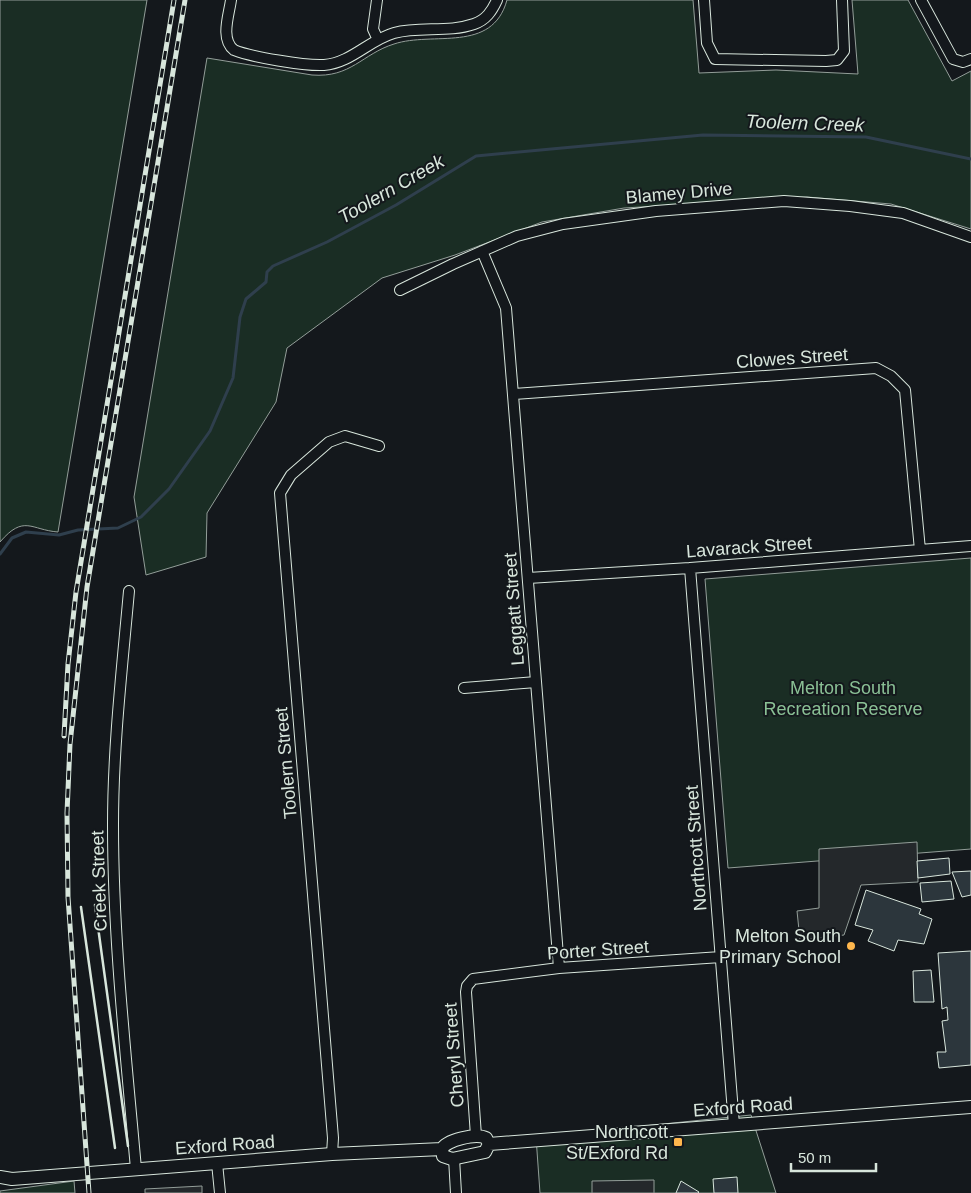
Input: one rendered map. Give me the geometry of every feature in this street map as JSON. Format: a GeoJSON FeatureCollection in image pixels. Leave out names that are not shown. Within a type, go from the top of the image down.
{"type":"FeatureCollection","features":[{"type":"Feature","properties":{"kind":"street"},"geometry":{"type":"LineString","coordinates":[[231,0],[227,38],[229,46],[240,52],[325,65],[345,60],[378,40],[406,30],[461,27],[474,24],[484,19],[492,10],[497,0]]}},
{"type":"Feature","properties":{"kind":"street"},"geometry":{"type":"LineString","coordinates":[[377,0],[373,29],[378,40]]}},
{"type":"Feature","properties":{"kind":"street"},"geometry":{"type":"LineString","coordinates":[[704,0],[707,43],[715,59],[826,62],[836,60],[844,51],[842,0]]}},
{"type":"Feature","properties":{"kind":"street"},"geometry":{"type":"LineString","coordinates":[[921,0],[953,58],[963,62],[971,59]]}},
{"type":"Feature","properties":{"kind":"street","name":"Blamey Drive"},"geometry":{"type":"LineString","coordinates":[[400,290],[518,236],[562,224],[599,217],[784,202],[850,206],[903,213],[971,237]]}},
{"type":"Feature","properties":{"kind":"street","name":"Leggatt Street"},"geometry":{"type":"LineString","coordinates":[[482,251],[506,308],[559,968]]}},
{"type":"Feature","properties":{"kind":"street","name":"Clowes Street"},"geometry":{"type":"LineString","coordinates":[[514,394],[876,368],[891,376],[905,390],[920,550]]}},
{"type":"Feature","properties":{"kind":"street","name":"Toolern Street"},"geometry":{"type":"LineString","coordinates":[[332,1154],[332,1128],[280,494],[291,475],[329,442],[344,436],[379,446]]}},
{"type":"Feature","properties":{"kind":"street","name":"Lavarack Street"},"geometry":{"type":"LineString","coordinates":[[528,578],[690,568],[971,546]]}},
{"type":"Feature","properties":{"kind":"street","name":"Northcott Street"},"geometry":{"type":"LineString","coordinates":[[690,568],[734,1125]]}},
{"type":"Feature","properties":{"kind":"street","name":"Creek Street"},"geometry":{"type":"LineString","coordinates":[[129,591],[115,751],[113,826],[115,904],[136,1169]]}},
{"type":"Feature","properties":{"kind":"street"},"geometry":{"type":"LineString","coordinates":[[464,688],[536,682]]}},
{"type":"Feature","properties":{"kind":"street","name":"Porter Street"},"geometry":{"type":"LineString","coordinates":[[479,977],[559,968],[721,957]]}},
{"type":"Feature","properties":{"kind":"street","name":"Cheryl Street"},"geometry":{"type":"LineString","coordinates":[[476,1136],[466,992],[470,981],[479,977]]}},
{"type":"Feature","properties":{"kind":"street","name":"Exford Road"},"geometry":{"type":"LineString","coordinates":[[454,1158],[485,1152],[489,1144],[971,1107]]}},
{"type":"Feature","properties":{"kind":"street"},"geometry":{"type":"LineString","coordinates":[[476,1136],[486,1138],[489,1144]]}},
{"type":"Feature","properties":{"kind":"street","name":"Exford Road"},"geometry":{"type":"LineString","coordinates":[[0,1184],[6,1178],[332,1154],[442,1149],[447,1143],[476,1136]]}},
{"type":"Feature","properties":{"kind":"street"},"geometry":{"type":"LineString","coordinates":[[442,1149],[445,1158],[454,1158],[456,1193]]}},
{"type":"Feature","properties":{"kind":"street"},"geometry":{"type":"LineString","coordinates":[[217,1163],[220,1193]]}},
{"type":"Feature","properties":{"kind":"green space"},"geometry":{"type":"Polygon","coordinates":[[[0,0],[147,0],[58,532],[22,526],[8,533],[0,542],[0,0]]]}},
{"type":"Feature","properties":{"kind":"green space"},"geometry":{"type":"Polygon","coordinates":[[[507,0],[693,0],[699,73],[776,70],[858,74],[852,0],[908,0],[952,81],[971,71],[971,229],[891,204],[807,197],[624,208],[542,222],[455,255],[382,278],[287,348],[276,402],[207,513],[206,557],[146,575],[134,497],[207,58],[312,75],[337,73],[373,53],[394,44],[475,34],[488,28],[499,17],[507,0]]]}},
{"type":"Feature","properties":{"kind":"green space","name":"Melton South Recreation Reserve"},"geometry":{"type":"Polygon","coordinates":[[[971,558],[971,849],[728,868],[705,579],[971,558]]]}},
{"type":"Feature","properties":{"kind":"green space"},"geometry":{"type":"Polygon","coordinates":[[[751,1115],[776,1193],[540,1193],[536,1137],[751,1115]]]}},
{"type":"Feature","properties":{"kind":"green space"},"geometry":{"type":"Polygon","coordinates":[[[74,1181],[75,1193],[0,1193],[0,1191],[74,1181]]]}},
{"type":"Feature","properties":{"kind":"shaded area"},"geometry":{"type":"Polygon","coordinates":[[[917,842],[918,882],[861,885],[844,935],[800,940],[797,911],[819,908],[819,849],[917,842]]]}},
{"type":"Feature","properties":{"kind":"shaded area"},"geometry":{"type":"Polygon","coordinates":[[[654,1180],[654,1193],[592,1193],[592,1181],[654,1180]]]}},
{"type":"Feature","properties":{"kind":"shaded area"},"geometry":{"type":"Polygon","coordinates":[[[202,1186],[202,1193],[145,1193],[145,1189],[202,1186]]]}},
{"type":"Feature","properties":{"kind":"building"},"geometry":{"type":"Polygon","coordinates":[[[949,858],[950,874],[918,878],[917,861],[949,858]]]}},
{"type":"Feature","properties":{"kind":"building"},"geometry":{"type":"Polygon","coordinates":[[[971,871],[971,895],[962,897],[952,872],[971,871]]]}},
{"type":"Feature","properties":{"kind":"building"},"geometry":{"type":"Polygon","coordinates":[[[951,881],[954,899],[922,902],[920,883],[951,881]]]}},
{"type":"Feature","properties":{"kind":"building"},"geometry":{"type":"Polygon","coordinates":[[[866,890],[921,909],[919,914],[932,919],[924,944],[898,940],[894,951],[868,941],[873,930],[855,925],[866,890]]]}},
{"type":"Feature","properties":{"kind":"building"},"geometry":{"type":"Polygon","coordinates":[[[971,951],[971,1065],[939,1068],[937,1052],[946,1052],[942,1021],[948,1020],[947,1007],[942,1009],[938,953],[971,951]]]}},
{"type":"Feature","properties":{"kind":"building"},"geometry":{"type":"Polygon","coordinates":[[[931,970],[934,1002],[914,1002],[913,971],[931,970]]]}},
{"type":"Feature","properties":{"kind":"building"},"geometry":{"type":"Polygon","coordinates":[[[737,1177],[738,1193],[714,1193],[713,1179],[737,1177]]]}},
{"type":"Feature","properties":{"kind":"building"},"geometry":{"type":"Polygon","coordinates":[[[681,1181],[699,1192],[676,1193],[681,1181]]]}},
{"type":"Feature","properties":{"kind":"waterway","name":"Toolern Creek"},"geometry":{"type":"LineString","coordinates":[[0,554],[12,538],[26,532],[59,535],[78,530],[118,528],[141,517],[169,489],[210,431],[233,378],[240,317],[246,299],[266,282],[267,272],[273,266],[327,242],[396,205],[476,156],[703,135],[866,137],[971,159]]}},
{"type":"Feature","properties":{"kind":"railway"},"geometry":{"type":"LineString","coordinates":[[64,736],[68,664],[76,592],[174,0]]}},
{"type":"Feature","properties":{"kind":"railway"},"geometry":{"type":"LineString","coordinates":[[89,1193],[68,897],[67,813],[70,744],[87,587],[185,0]]}},
{"type":"Feature","properties":{"kind":"wall"},"geometry":{"type":"LineString","coordinates":[[95,905],[128,1146]]}},
{"type":"Feature","properties":{"kind":"wall"},"geometry":{"type":"LineString","coordinates":[[81,907],[115,1148]]}},
{"type":"Feature","properties":{"kind":"place","name":"Melton South Primary School"},"geometry":{"type":"Point","coordinates":[851,946]}},
{"type":"Feature","properties":{"kind":"place","name":"Northcott St/Exford Rd"},"geometry":{"type":"Point","coordinates":[678,1142]}}]}
